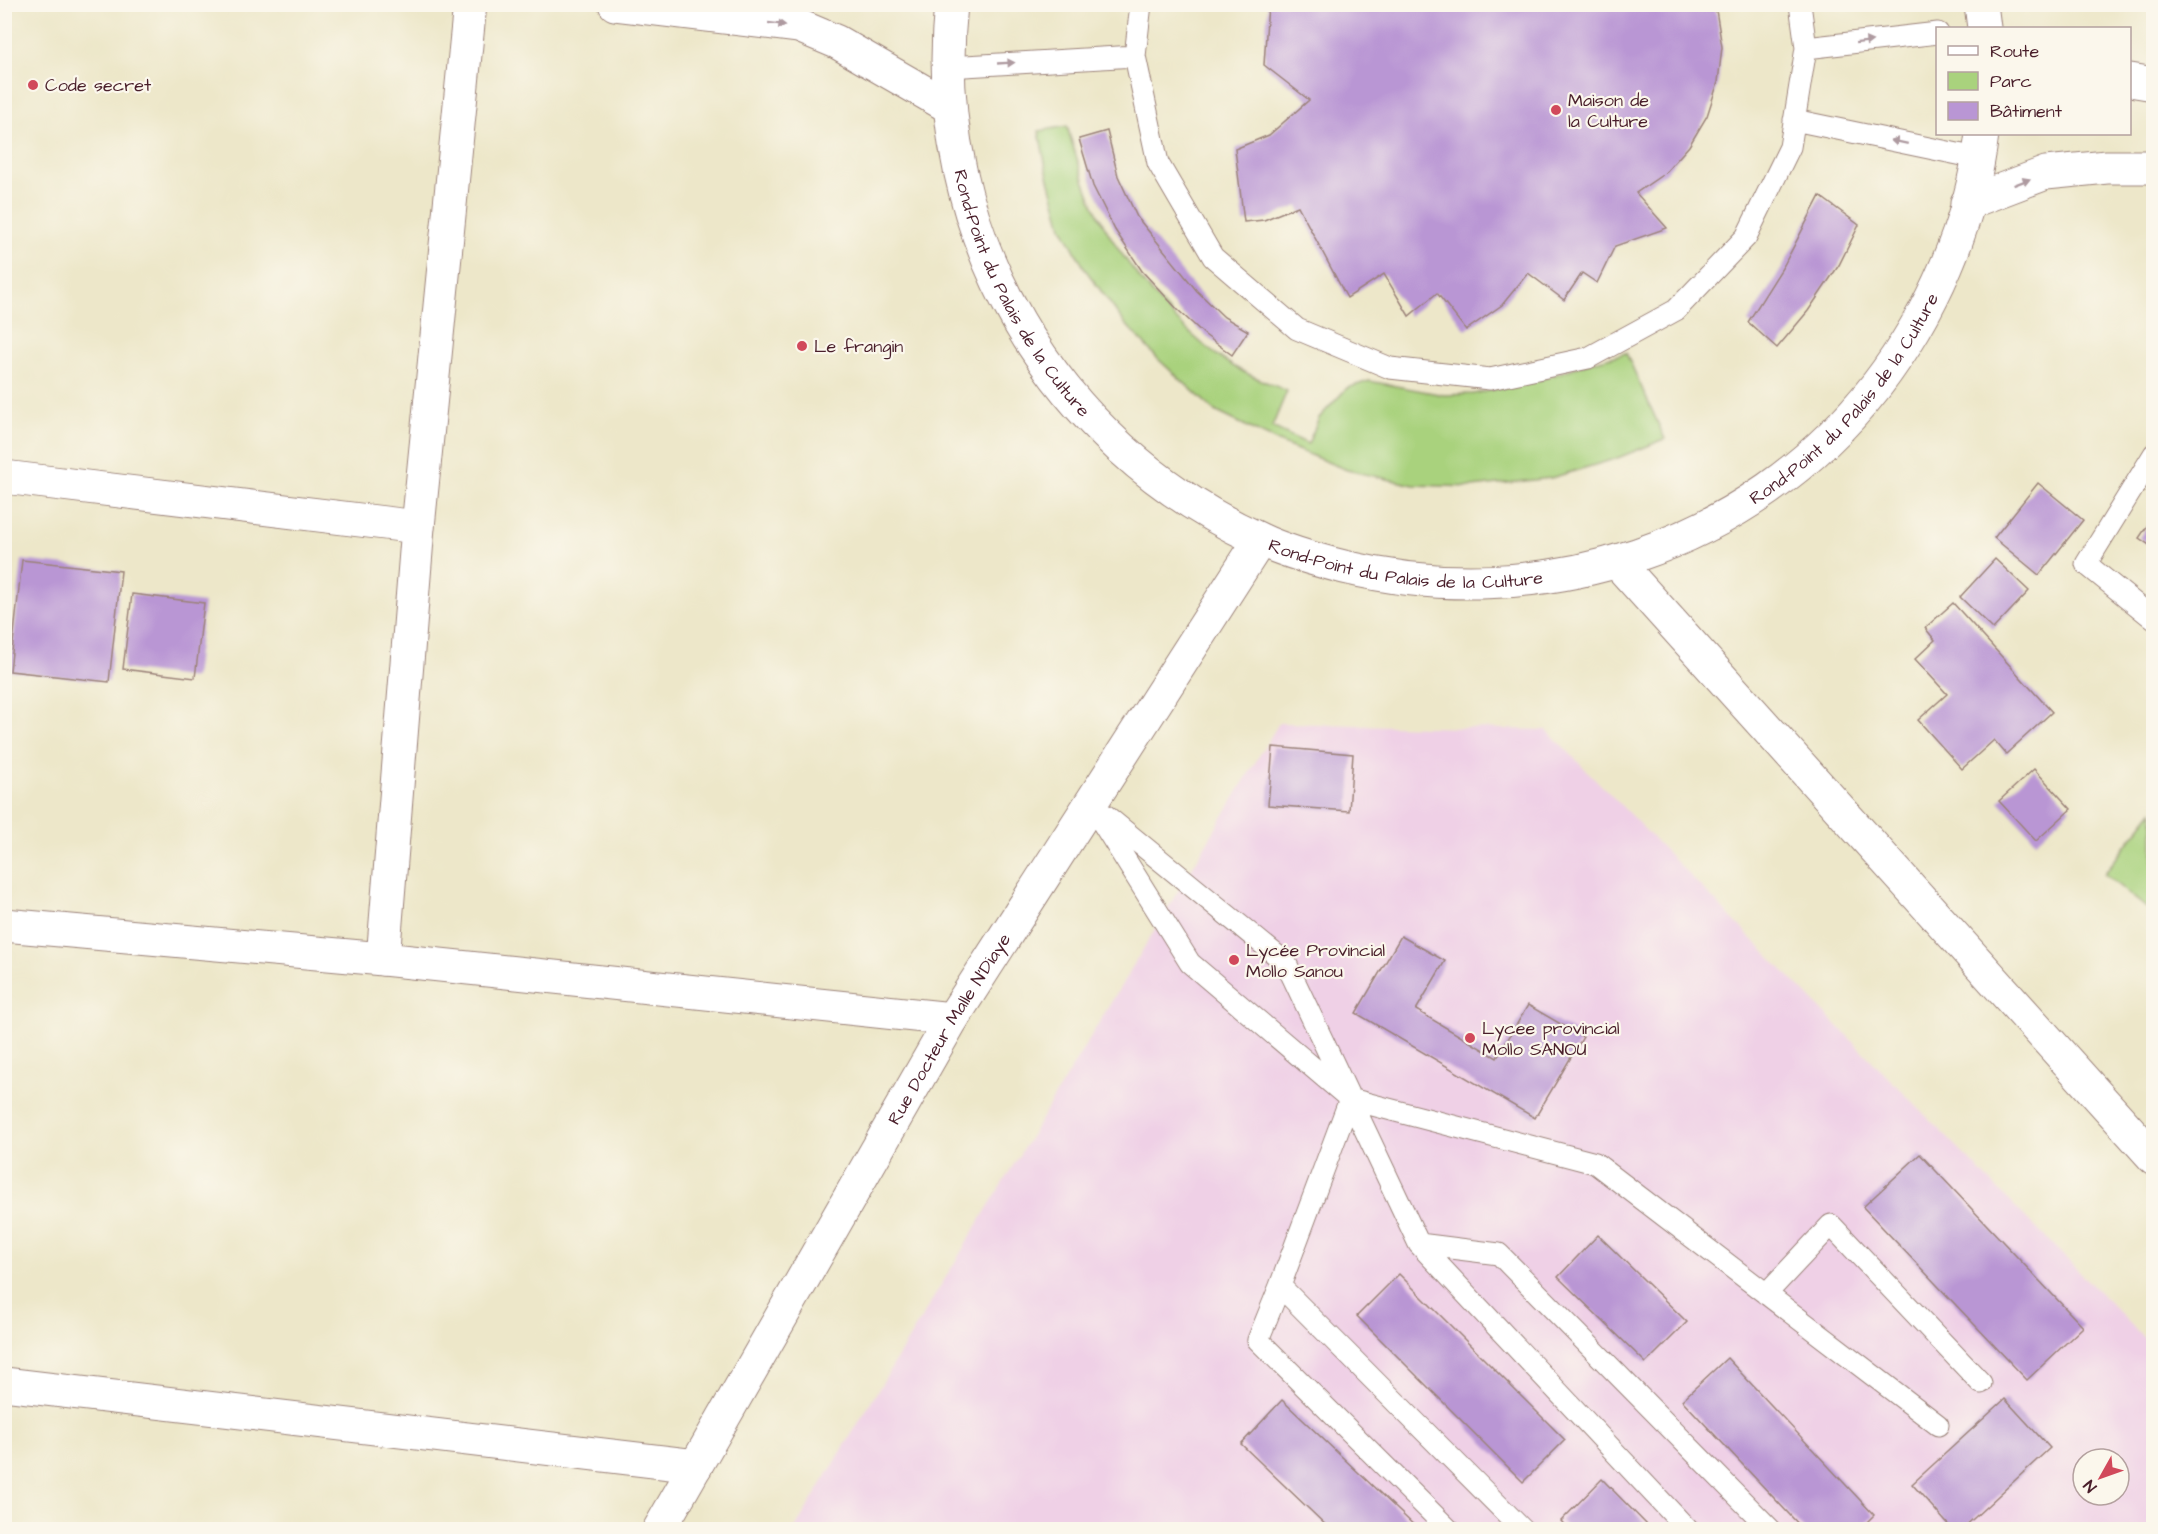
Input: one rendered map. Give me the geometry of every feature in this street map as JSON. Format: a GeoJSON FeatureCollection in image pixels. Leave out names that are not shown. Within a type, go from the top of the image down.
{"type":"FeatureCollection","features":[{"type":"Feature","properties":{"kind":"street"},"geometry":{"type":"LineString","coordinates":[[383,959],[418,527],[470,4]]}},
{"type":"Feature","properties":{"kind":"street"},"geometry":{"type":"LineString","coordinates":[[615,4],[799,27],[837,42],[950,107]]}},
{"type":"Feature","properties":{"kind":"street","name":"Rond-Point du Palais de la Culture"},"geometry":{"type":"LineString","coordinates":[[951,4],[948,67],[950,107],[961,178],[982,246],[1012,312],[1051,372],[1098,426],[1152,474],[1211,514],[1260,540],[1322,562],[1406,580],[1491,583],[1576,573],[1617,562],[1666,544],[1732,512],[1801,464],[1861,405],[1910,337],[1948,262],[1967,203],[1979,146]]}},
{"type":"Feature","properties":{"kind":"street"},"geometry":{"type":"LineString","coordinates":[[1981,4],[1984,27]]}},
{"type":"Feature","properties":{"kind":"street"},"geometry":{"type":"LineString","coordinates":[[2131,80],[2154,84]]}},
{"type":"Feature","properties":{"kind":"street"},"geometry":{"type":"LineString","coordinates":[[1967,203],[2046,173],[2107,167],[2154,167]]}},
{"type":"Feature","properties":{"kind":"street"},"geometry":{"type":"LineString","coordinates":[[4,477],[418,527]]}},
{"type":"Feature","properties":{"kind":"street","name":"Rue Docteur Malle N'Diaye"},"geometry":{"type":"LineString","coordinates":[[659,1530],[952,1019],[1260,540]]}},
{"type":"Feature","properties":{"kind":"street"},"geometry":{"type":"LineString","coordinates":[[1617,562],[2154,1158]]}},
{"type":"Feature","properties":{"kind":"street"},"geometry":{"type":"LineString","coordinates":[[4,925],[383,959],[952,1019]]}},
{"type":"Feature","properties":{"kind":"street"},"geometry":{"type":"LineString","coordinates":[[4,1384],[696,1466]]}},
{"type":"Feature","properties":{"kind":"lane"},"geometry":{"type":"LineString","coordinates":[[1142,4],[1136,56],[1158,163],[1213,257],[1297,329],[1390,368],[1490,379],[1588,358],[1676,310],[1746,237],[1790,147],[1806,48],[1800,4]]}},
{"type":"Feature","properties":{"kind":"lane"},"geometry":{"type":"LineString","coordinates":[[1806,48],[1936,33]]}},
{"type":"Feature","properties":{"kind":"lane"},"geometry":{"type":"LineString","coordinates":[[948,67],[1136,56]]}},
{"type":"Feature","properties":{"kind":"lane"},"geometry":{"type":"LineString","coordinates":[[1794,120],[1979,146]]}},
{"type":"Feature","properties":{"kind":"lane"},"geometry":{"type":"LineString","coordinates":[[2154,454],[2086,564],[2154,619]]}},
{"type":"Feature","properties":{"kind":"lane"},"geometry":{"type":"LineString","coordinates":[[1090,803],[1286,963],[1419,1244],[1688,1530]]}},
{"type":"Feature","properties":{"kind":"lane"},"geometry":{"type":"LineString","coordinates":[[1090,803],[1190,963],[1350,1099],[1595,1163],[1938,1425]]}},
{"type":"Feature","properties":{"kind":"lane"},"geometry":{"type":"LineString","coordinates":[[1350,1099],[1258,1340],[1449,1530]]}},
{"type":"Feature","properties":{"kind":"lane"},"geometry":{"type":"LineString","coordinates":[[1766,1294],[1831,1225],[1981,1383]]}},
{"type":"Feature","properties":{"kind":"lane"},"geometry":{"type":"LineString","coordinates":[[1419,1244],[1499,1254],[1771,1530]]}},
{"type":"Feature","properties":{"kind":"lane"},"geometry":{"type":"LineString","coordinates":[[1280,1286],[1523,1530]]}},
{"type":"Feature","properties":{"kind":"shaded area","name":"Lycee provincial Mollo SANOU"},"geometry":{"type":"Polygon","coordinates":[[[1279,723],[1547,730],[2153,1347],[2153,1529],[794,1530],[1279,723]]]}},
{"type":"Feature","properties":{"kind":"green space"},"geometry":{"type":"Polygon","coordinates":[[[1067,126],[1090,196],[1101,219],[1131,267],[1150,290],[1191,334],[1212,352],[1239,370],[1287,391],[1272,427],[1308,444],[1319,418],[1347,388],[1369,381],[1444,395],[1473,394],[1537,381],[1585,364],[1626,353],[1665,439],[1615,459],[1551,478],[1472,487],[1414,485],[1347,470],[1283,444],[1215,411],[1158,359],[1123,321],[1085,269],[1062,227],[1046,168],[1039,131],[1067,126]]]}},
{"type":"Feature","properties":{"kind":"green space"},"geometry":{"type":"Polygon","coordinates":[[[2153,811],[2153,913],[2104,874],[2153,811]]]}},
{"type":"Feature","properties":{"kind":"building"},"geometry":{"type":"Polygon","coordinates":[[[1268,4],[1715,4],[1722,47],[1718,82],[1707,116],[1689,146],[1665,173],[1636,193],[1667,228],[1615,246],[1597,283],[1582,273],[1564,300],[1528,273],[1502,305],[1466,330],[1437,293],[1409,316],[1384,274],[1347,298],[1298,206],[1264,220],[1244,222],[1235,149],[1269,135],[1309,100],[1264,65],[1268,4]]]}},
{"type":"Feature","properties":{"kind":"building"},"geometry":{"type":"Polygon","coordinates":[[[1107,131],[1118,176],[1137,217],[1197,291],[1224,317],[1248,331],[1232,355],[1205,335],[1178,310],[1142,271],[1115,230],[1093,186],[1079,139],[1107,131]]]}},
{"type":"Feature","properties":{"kind":"building"},"geometry":{"type":"Polygon","coordinates":[[[1820,196],[1859,225],[1839,265],[1808,311],[1777,348],[1748,322],[1784,265],[1820,196]]]}},
{"type":"Feature","properties":{"kind":"building"},"geometry":{"type":"Polygon","coordinates":[[[2038,483],[2083,520],[2039,575],[1994,538],[2038,483]]]}},
{"type":"Feature","properties":{"kind":"building"},"geometry":{"type":"Polygon","coordinates":[[[2154,516],[2154,548],[2139,538],[2154,516]]]}},
{"type":"Feature","properties":{"kind":"building"},"geometry":{"type":"Polygon","coordinates":[[[1995,559],[2029,591],[1993,629],[1960,597],[1995,559]]]}},
{"type":"Feature","properties":{"kind":"building"},"geometry":{"type":"Polygon","coordinates":[[[22,560],[121,571],[109,682],[10,671],[22,560]]]}},
{"type":"Feature","properties":{"kind":"building"},"geometry":{"type":"Polygon","coordinates":[[[132,594],[204,603],[195,678],[123,669],[132,594]]]}},
{"type":"Feature","properties":{"kind":"building"},"geometry":{"type":"Polygon","coordinates":[[[1953,603],[2052,712],[2006,754],[1994,740],[1962,769],[1918,720],[1947,694],[1915,659],[1935,640],[1925,628],[1953,603]]]}},
{"type":"Feature","properties":{"kind":"building"},"geometry":{"type":"Polygon","coordinates":[[[1273,747],[1353,754],[1349,811],[1268,805],[1273,747]]]}},
{"type":"Feature","properties":{"kind":"building"},"geometry":{"type":"Polygon","coordinates":[[[2034,769],[2071,809],[2036,841],[1999,801],[2034,769]]]}},
{"type":"Feature","properties":{"kind":"building"},"geometry":{"type":"Polygon","coordinates":[[[1401,936],[1445,961],[1416,1010],[1497,1058],[1528,1005],[1583,1037],[1535,1118],[1356,1013],[1401,936]]]}},
{"type":"Feature","properties":{"kind":"building"},"geometry":{"type":"Polygon","coordinates":[[[1920,1154],[2083,1327],[2027,1380],[1863,1207],[1920,1154]]]}},
{"type":"Feature","properties":{"kind":"building"},"geometry":{"type":"Polygon","coordinates":[[[1598,1235],[1687,1322],[1646,1363],[1558,1277],[1598,1235]]]}},
{"type":"Feature","properties":{"kind":"building"},"geometry":{"type":"Polygon","coordinates":[[[1399,1274],[1565,1440],[1523,1482],[1357,1316],[1399,1274]]]}},
{"type":"Feature","properties":{"kind":"building"},"geometry":{"type":"Polygon","coordinates":[[[1727,1358],[1874,1515],[1859,1530],[1804,1530],[1682,1400],[1727,1358]]]}},
{"type":"Feature","properties":{"kind":"building"},"geometry":{"type":"Polygon","coordinates":[[[2005,1399],[2050,1448],[1961,1530],[1953,1530],[1912,1484],[2005,1399]]]}},
{"type":"Feature","properties":{"kind":"building"},"geometry":{"type":"Polygon","coordinates":[[[1282,1400],[1419,1530],[1331,1530],[1241,1444],[1282,1400]]]}},
{"type":"Feature","properties":{"kind":"building"},"geometry":{"type":"Polygon","coordinates":[[[1602,1479],[1652,1530],[1569,1530],[1561,1521],[1602,1479]]]}},
{"type":"Feature","properties":{"kind":"place","name":"Code secret"},"geometry":{"type":"Point","coordinates":[33,85]}},
{"type":"Feature","properties":{"kind":"place","name":"Maison de la Culture"},"geometry":{"type":"Point","coordinates":[1556,110]}},
{"type":"Feature","properties":{"kind":"place","name":"Le frangin"},"geometry":{"type":"Point","coordinates":[802,346]}},
{"type":"Feature","properties":{"kind":"place","name":"Lycée Provincial Mollo Sanou"},"geometry":{"type":"Point","coordinates":[1234,960]}},
{"type":"Feature","properties":{"kind":"place","name":"Lycee provincial Mollo SANOU"},"geometry":{"type":"Point","coordinates":[1470,1038]}}]}
